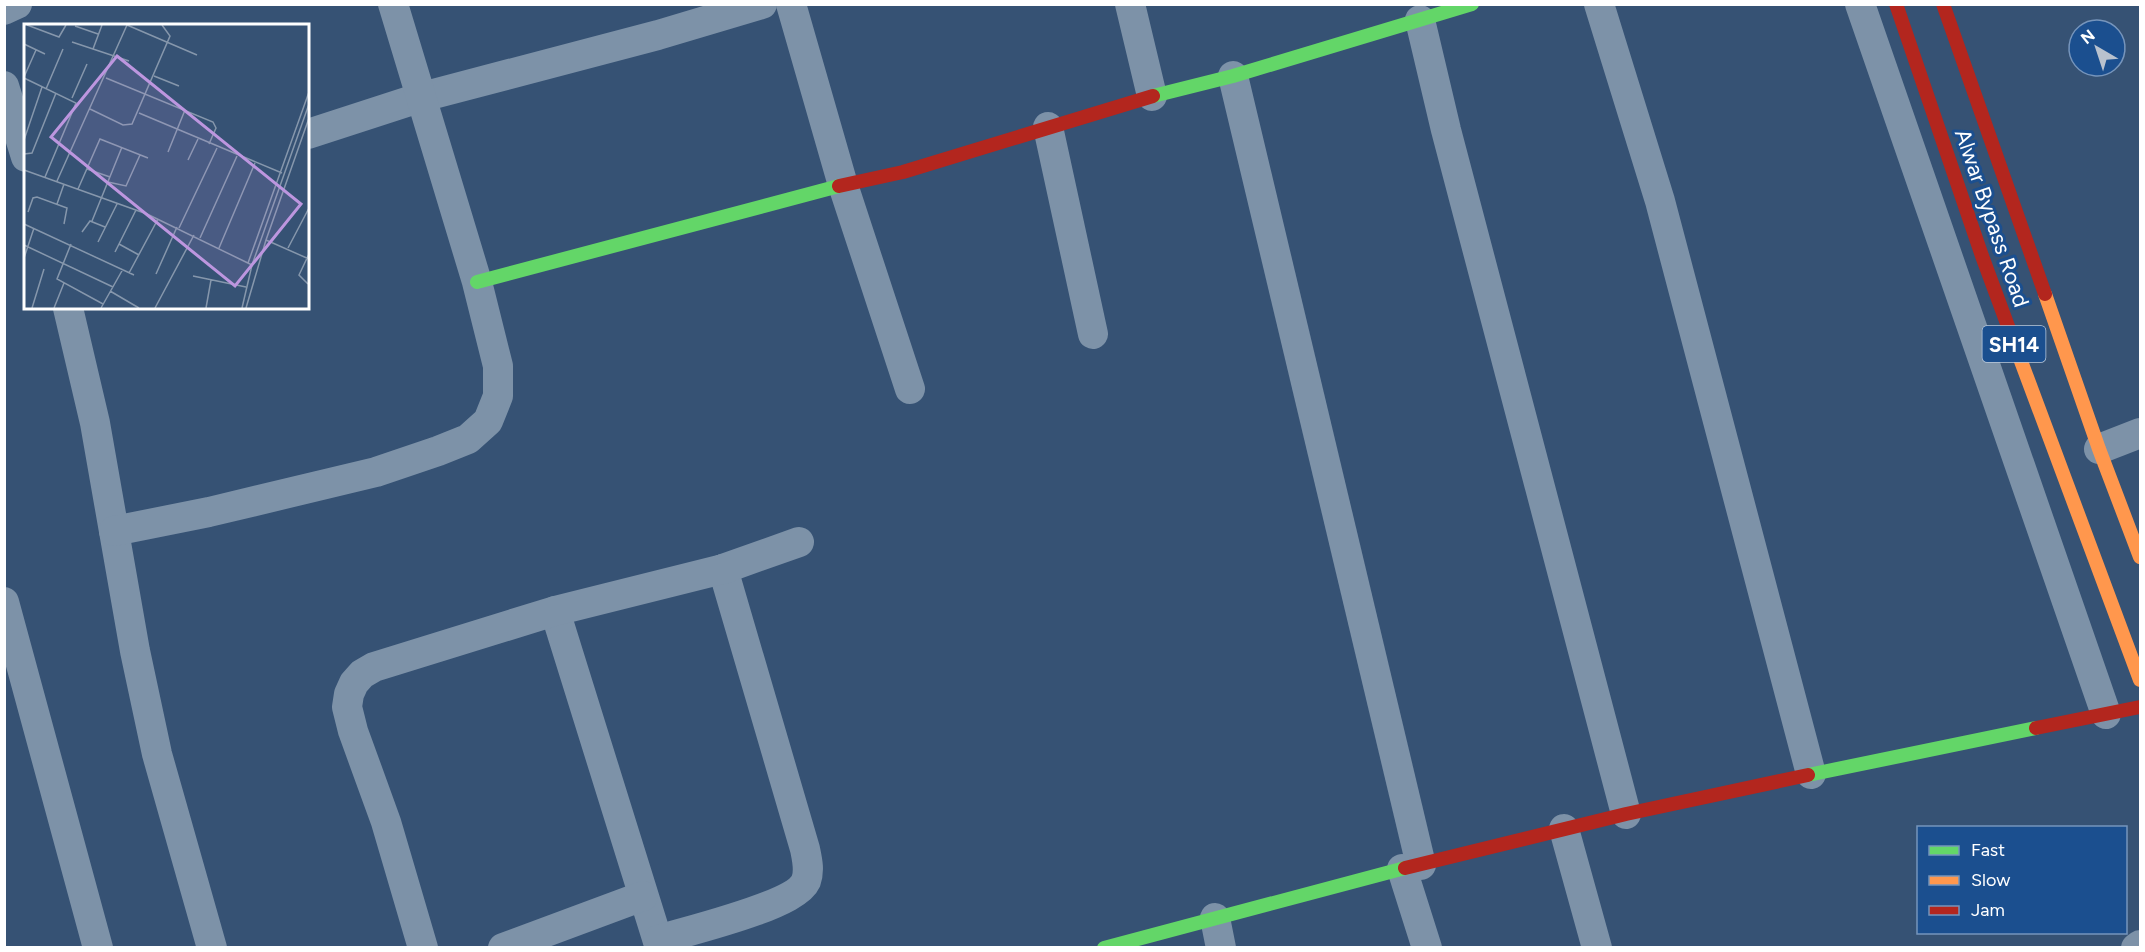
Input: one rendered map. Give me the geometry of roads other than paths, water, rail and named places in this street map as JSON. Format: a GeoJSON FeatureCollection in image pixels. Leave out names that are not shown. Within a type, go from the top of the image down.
{"type":"FeatureCollection","features":[{"type":"Feature","properties":{"kind":"street"},"geometry":{"type":"LineString","coordinates":[[4,10],[17,4]]}},
{"type":"Feature","properties":{"kind":"street"},"geometry":{"type":"LineString","coordinates":[[114,531],[209,512],[376,472],[468,438],[488,421],[498,396],[498,366],[477,282],[393,4]]}},
{"type":"Feature","properties":{"kind":"street"},"geometry":{"type":"LineString","coordinates":[[309,134],[422,97],[658,35],[762,4]]}},
{"type":"Feature","properties":{"kind":"street"},"geometry":{"type":"LineString","coordinates":[[791,4],[843,185],[910,389]]}},
{"type":"Feature","properties":{"kind":"street"},"geometry":{"type":"LineString","coordinates":[[1130,4],[1152,96]]}},
{"type":"Feature","properties":{"kind":"street"},"geometry":{"type":"LineString","coordinates":[[477,282],[903,171],[1152,96],[1233,76],[1472,4]]}},
{"type":"Feature","properties":{"kind":"street"},"geometry":{"type":"LineString","coordinates":[[1599,4],[1663,213],[1811,774]]}},
{"type":"Feature","properties":{"kind":"street"},"geometry":{"type":"LineString","coordinates":[[1860,4],[2106,714]]}},
{"type":"Feature","properties":{"kind":"street","name":"Alwar Bypass Road"},"geometry":{"type":"LineString","coordinates":[[1896,4],[1982,256],[2140,680]]}},
{"type":"Feature","properties":{"kind":"street","name":"Alwar Bypass Road"},"geometry":{"type":"LineString","coordinates":[[1943,4],[2099,449],[2140,557]]}},
{"type":"Feature","properties":{"kind":"street"},"geometry":{"type":"LineString","coordinates":[[1420,20],[1446,130],[1626,814]]}},
{"type":"Feature","properties":{"kind":"street"},"geometry":{"type":"LineString","coordinates":[[1233,76],[1412,867],[1427,948]]}},
{"type":"Feature","properties":{"kind":"street"},"geometry":{"type":"LineString","coordinates":[[4,86],[24,151]]}},
{"type":"Feature","properties":{"kind":"street"},"geometry":{"type":"LineString","coordinates":[[1048,127],[1093,334]]}},
{"type":"Feature","properties":{"kind":"street"},"geometry":{"type":"LineString","coordinates":[[68,309],[95,423],[135,651],[157,754],[212,948]]}},
{"type":"Feature","properties":{"kind":"street"},"geometry":{"type":"LineString","coordinates":[[2099,449],[2140,433]]}},
{"type":"Feature","properties":{"kind":"street"},"geometry":{"type":"LineString","coordinates":[[423,948],[386,822],[353,731],[347,706],[354,683],[362,674],[374,667],[555,611],[723,569],[799,542]]}},
{"type":"Feature","properties":{"kind":"street"},"geometry":{"type":"LineString","coordinates":[[555,611],[659,944],[773,905],[796,893],[805,882],[808,868],[805,849],[723,569]]}},
{"type":"Feature","properties":{"kind":"street"},"geometry":{"type":"LineString","coordinates":[[4,602],[98,948]]}},
{"type":"Feature","properties":{"kind":"street"},"geometry":{"type":"LineString","coordinates":[[1104,948],[1412,867],[1626,814],[2140,707]]}},
{"type":"Feature","properties":{"kind":"street"},"geometry":{"type":"LineString","coordinates":[[1564,830],[1597,948]]}},
{"type":"Feature","properties":{"kind":"street"},"geometry":{"type":"LineString","coordinates":[[503,948],[643,896]]}},
{"type":"Feature","properties":{"kind":"street"},"geometry":{"type":"LineString","coordinates":[[1215,918],[1221,948]]}},
{"type":"Feature","properties":{"kind":"street"},"geometry":{"type":"LineString","coordinates":[[2136,948],[2140,945]]}}]}
